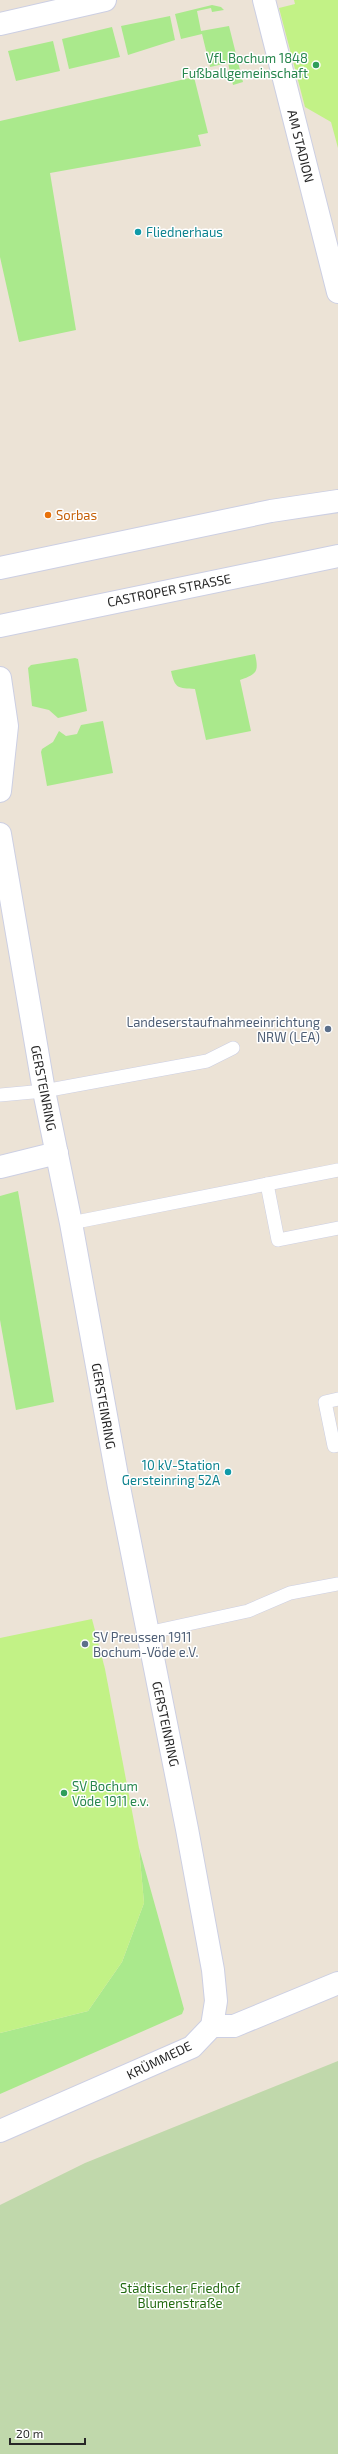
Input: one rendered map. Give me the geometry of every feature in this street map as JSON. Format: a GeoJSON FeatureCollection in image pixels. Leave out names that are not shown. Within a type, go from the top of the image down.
{"type":"FeatureCollection","features":[{"type":"Feature","properties":{"kind":"street"},"geometry":{"type":"LineString","coordinates":[[0,24],[105,0]]}},
{"type":"Feature","properties":{"kind":"street","name":"AM STADION"},"geometry":{"type":"LineString","coordinates":[[264,0],[338,292]]}},
{"type":"Feature","properties":{"kind":"street"},"geometry":{"type":"LineString","coordinates":[[0,568],[271,511],[338,501]]}},
{"type":"Feature","properties":{"kind":"street","name":"CASTROPER STRASSE"},"geometry":{"type":"LineString","coordinates":[[0,626],[338,556]]}},
{"type":"Feature","properties":{"kind":"street"},"geometry":{"type":"LineString","coordinates":[[0,678],[7,726],[0,792]]}},
{"type":"Feature","properties":{"kind":"street","name":"GERSTEINRING"},"geometry":{"type":"LineString","coordinates":[[0,834],[44,1091],[71,1223],[147,1633],[187,1829],[213,1970],[216,2001],[212,2026]]}},
{"type":"Feature","properties":{"kind":"street"},"geometry":{"type":"LineString","coordinates":[[0,1167],[57,1153]]}},
{"type":"Feature","properties":{"kind":"street"},"geometry":{"type":"LineString","coordinates":[[212,2026],[234,2026],[338,1983]]}},
{"type":"Feature","properties":{"kind":"street","name":"KRÜMMEDE"},"geometry":{"type":"LineString","coordinates":[[0,2131],[192,2048],[212,2026]]}},
{"type":"Feature","properties":{"kind":"lane"},"geometry":{"type":"LineString","coordinates":[[0,1096],[44,1091],[207,1061],[234,1048]]}},
{"type":"Feature","properties":{"kind":"lane"},"geometry":{"type":"LineString","coordinates":[[71,1223],[338,1170]]}},
{"type":"Feature","properties":{"kind":"lane"},"geometry":{"type":"LineString","coordinates":[[267,1184],[278,1240],[338,1228]]}},
{"type":"Feature","properties":{"kind":"lane"},"geometry":{"type":"LineString","coordinates":[[338,1399],[325,1402],[334,1446],[338,1445]]}},
{"type":"Feature","properties":{"kind":"lane"},"geometry":{"type":"LineString","coordinates":[[147,1633],[248,1611],[290,1593],[338,1584]]}},
{"type":"Feature","properties":{"kind":"green space","name":"VfL Bochum 1848 Fußballgemeinschaft"},"geometry":{"type":"Polygon","coordinates":[[[294,0],[338,0],[338,148],[331,122],[305,107],[279,8],[295,4],[294,0]]]}},
{"type":"Feature","properties":{"kind":"green space"},"geometry":{"type":"Polygon","coordinates":[[[212,5],[221,7],[224,10],[212,12],[211,8],[197,11],[201,31],[229,26],[243,82],[233,85],[228,63],[210,67],[202,34],[181,39],[175,14],[212,5]]]}},
{"type":"Feature","properties":{"kind":"green space"},"geometry":{"type":"Polygon","coordinates":[[[170,16],[175,40],[128,55],[121,26],[170,16]]]}},
{"type":"Feature","properties":{"kind":"green space"},"geometry":{"type":"Polygon","coordinates":[[[112,27],[120,57],[69,69],[62,39],[112,27]]]}},
{"type":"Feature","properties":{"kind":"green space"},"geometry":{"type":"Polygon","coordinates":[[[53,41],[60,71],[16,81],[8,51],[53,41]]]}},
{"type":"Feature","properties":{"kind":"green space"},"geometry":{"type":"Polygon","coordinates":[[[194,77],[208,133],[198,135],[201,146],[50,173],[76,330],[19,342],[0,257],[0,121],[194,77]]]}},
{"type":"Feature","properties":{"kind":"green space"},"geometry":{"type":"Polygon","coordinates":[[[255,654],[257,665],[255,672],[240,680],[251,731],[206,740],[195,689],[181,688],[178,686],[174,681],[171,671],[255,654]]]}},
{"type":"Feature","properties":{"kind":"green space"},"geometry":{"type":"Polygon","coordinates":[[[75,658],[78,659],[87,711],[58,718],[49,710],[32,706],[28,668],[31,665],[75,658]]]}},
{"type":"Feature","properties":{"kind":"green space"},"geometry":{"type":"Polygon","coordinates":[[[103,721],[113,773],[47,786],[41,752],[42,749],[53,742],[59,731],[66,736],[77,734],[81,725],[103,721]]]}},
{"type":"Feature","properties":{"kind":"green space"},"geometry":{"type":"Polygon","coordinates":[[[18,1191],[54,1402],[16,1410],[0,1320],[0,1196],[18,1191]]]}},
{"type":"Feature","properties":{"kind":"green space","name":"SV Bochum Vöde 1911 e.v."},"geometry":{"type":"Polygon","coordinates":[[[92,1619],[105,1669],[139,1848],[144,1903],[122,1962],[88,2011],[0,2033],[0,1638],[92,1619]]]}},
{"type":"Feature","properties":{"kind":"green space"},"geometry":{"type":"Polygon","coordinates":[[[139,1848],[184,2009],[182,2014],[0,2094],[0,2033],[88,2011],[122,1962],[144,1903],[139,1848]]]}},
{"type":"Feature","properties":{"kind":"green space","name":"Städtischer Friedhof Blumenstraße"},"geometry":{"type":"Polygon","coordinates":[[[338,2061],[338,2454],[0,2454],[0,2205],[85,2163],[338,2061]]]}},
{"type":"Feature","properties":{"kind":"place","name":"VfL Bochum 1848 Fußballgemeinschaft"},"geometry":{"type":"Point","coordinates":[316,65]}},
{"type":"Feature","properties":{"kind":"place","name":"Fliednerhaus"},"geometry":{"type":"Point","coordinates":[138,232]}},
{"type":"Feature","properties":{"kind":"place","name":"Sorbas"},"geometry":{"type":"Point","coordinates":[48,515]}},
{"type":"Feature","properties":{"kind":"place","name":"Landeserstaufnahmeeinrichtung NRW (LEA)"},"geometry":{"type":"Point","coordinates":[328,1029]}},
{"type":"Feature","properties":{"kind":"place","name":"10 kV-Station Gersteinring 52A"},"geometry":{"type":"Point","coordinates":[228,1472]}},
{"type":"Feature","properties":{"kind":"place","name":"SV Preussen 1911 Bochum-Vöde e.V."},"geometry":{"type":"Point","coordinates":[85,1644]}},
{"type":"Feature","properties":{"kind":"place","name":"SV Bochum Vöde 1911 e.v."},"geometry":{"type":"Point","coordinates":[64,1793]}}]}
